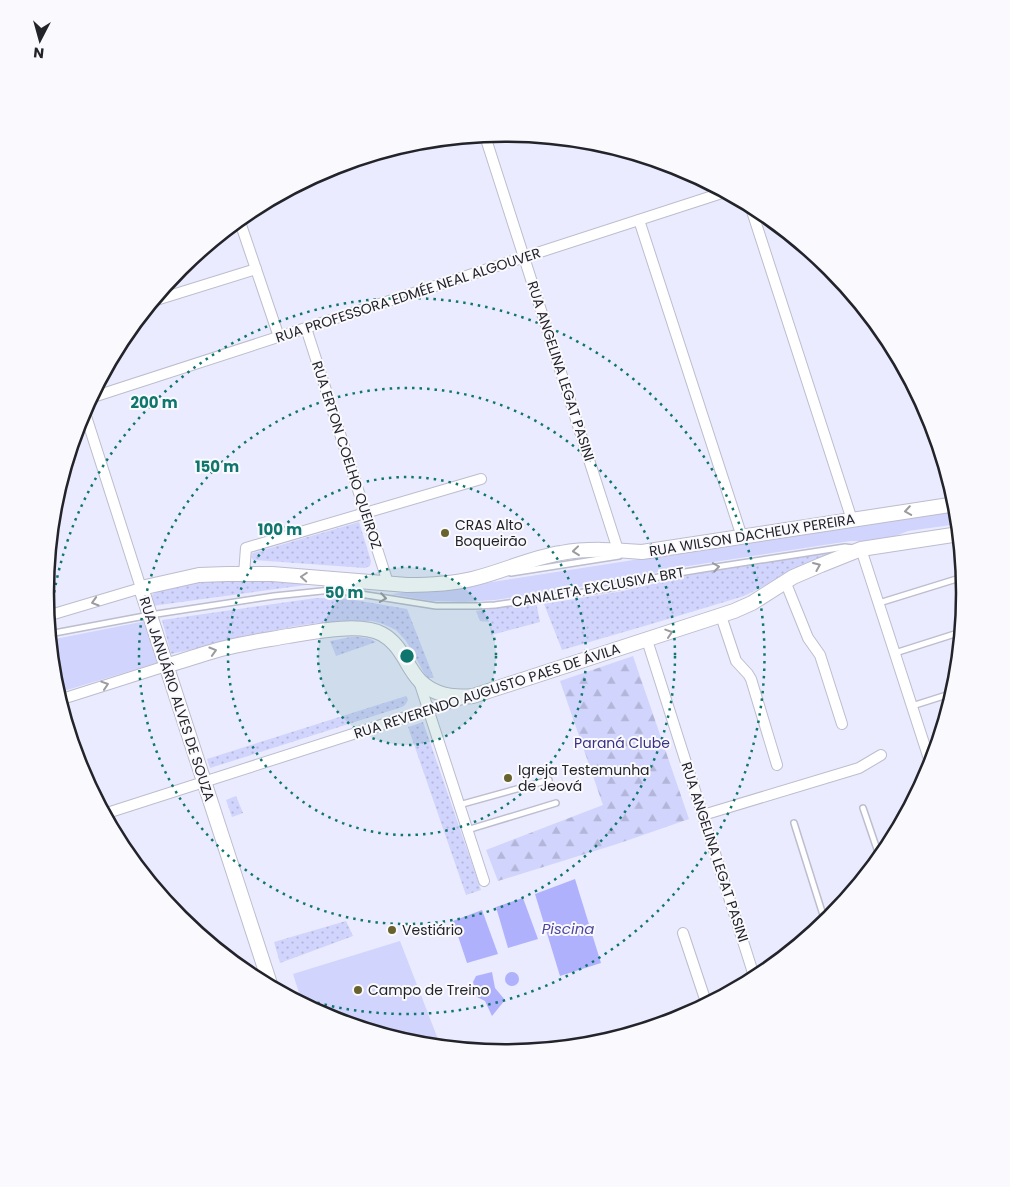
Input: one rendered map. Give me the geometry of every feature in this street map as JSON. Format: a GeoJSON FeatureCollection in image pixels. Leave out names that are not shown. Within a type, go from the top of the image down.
{"type":"FeatureCollection","features":[{"type":"Feature","properties":{"kind":"main road","name":"RUA WILSON DACHEUX PEREIRA"},"geometry":{"type":"LineString","coordinates":[[141,588],[199,575],[244,574],[272,574],[407,585],[429,585],[472,579],[561,553],[585,550],[642,552],[948,505]]}},
{"type":"Feature","properties":{"kind":"main road"},"geometry":{"type":"LineString","coordinates":[[861,549],[952,535]]}},
{"type":"Feature","properties":{"kind":"main road","name":"RUA REVERENDO AUGUSTO PAES DE ÁVILA"},"geometry":{"type":"LineString","coordinates":[[473,696],[721,616],[742,608],[786,581],[821,564],[861,549]]}},
{"type":"Feature","properties":{"kind":"main road","name":"RUA JANUÁRIO ALVES DE SOUZA"},"geometry":{"type":"LineString","coordinates":[[141,588],[268,977]]}},
{"type":"Feature","properties":{"kind":"main road"},"geometry":{"type":"LineString","coordinates":[[166,666],[253,642],[309,633],[361,629],[381,633],[390,639],[397,646],[419,681],[431,689],[441,694],[460,697],[473,696]]}},
{"type":"Feature","properties":{"kind":"street","name":"RUA ANGELINA LEGAT PASINI"},"geometry":{"type":"LineString","coordinates":[[487,143],[618,550]]}},
{"type":"Feature","properties":{"kind":"street","name":"RUA PROFESSORA EDMÉE NEAL ALGOUVER"},"geometry":{"type":"LineString","coordinates":[[100,395],[716,195]]}},
{"type":"Feature","properties":{"kind":"street"},"geometry":{"type":"LineString","coordinates":[[754,217],[852,520]]}},
{"type":"Feature","properties":{"kind":"street"},"geometry":{"type":"LineString","coordinates":[[639,220],[742,537]]}},
{"type":"Feature","properties":{"kind":"street"},"geometry":{"type":"LineString","coordinates":[[242,227],[279,337]]}},
{"type":"Feature","properties":{"kind":"street"},"geometry":{"type":"LineString","coordinates":[[165,297],[256,269]]}},
{"type":"Feature","properties":{"kind":"street","name":"RUA ERTON COELHO QUEIROZ"},"geometry":{"type":"LineString","coordinates":[[306,328],[388,583]]}},
{"type":"Feature","properties":{"kind":"street","name":"RUA JANUÁRIO ALVES DE SOUZA"},"geometry":{"type":"LineString","coordinates":[[88,422],[141,588]]}},
{"type":"Feature","properties":{"kind":"street"},"geometry":{"type":"LineString","coordinates":[[244,574],[246,548],[481,479]]}},
{"type":"Feature","properties":{"kind":"street"},"geometry":{"type":"LineString","coordinates":[[861,549],[928,750]]}},
{"type":"Feature","properties":{"kind":"street"},"geometry":{"type":"LineString","coordinates":[[786,581],[808,638],[820,655],[842,724]]}},
{"type":"Feature","properties":{"kind":"street","name":"RUA WILSON DACHEUX PEREIRA"},"geometry":{"type":"LineString","coordinates":[[55,614],[141,588]]}},
{"type":"Feature","properties":{"kind":"street"},"geometry":{"type":"LineString","coordinates":[[721,616],[736,661],[751,679],[777,765]]}},
{"type":"Feature","properties":{"kind":"street","name":"RUA ANGELINA LEGAT PASINI"},"geometry":{"type":"LineString","coordinates":[[647,640],[753,971]]}},
{"type":"Feature","properties":{"kind":"street"},"geometry":{"type":"LineString","coordinates":[[66,698],[166,666]]}},
{"type":"Feature","properties":{"kind":"street"},"geometry":{"type":"LineString","coordinates":[[419,681],[484,881]]}},
{"type":"Feature","properties":{"kind":"street","name":"RUA REVERENDO AUGUSTO PAES DE ÁVILA"},"geometry":{"type":"LineString","coordinates":[[110,812],[473,696]]}},
{"type":"Feature","properties":{"kind":"street"},"geometry":{"type":"LineString","coordinates":[[703,815],[859,768],[881,755]]}},
{"type":"Feature","properties":{"kind":"street"},"geometry":{"type":"LineString","coordinates":[[684,933],[704,998]]}},
{"type":"Feature","properties":{"kind":"lane","name":"CANALETA EXCLUSIVA BRT"},"geometry":{"type":"LineString","coordinates":[[334,590],[436,606],[506,604],[620,586],[696,570],[845,547],[861,549]]}},
{"type":"Feature","properties":{"kind":"lane","name":"CANALETA EXCLUSIVA BRT"},"geometry":{"type":"LineString","coordinates":[[472,579],[642,552]]}},
{"type":"Feature","properties":{"kind":"lane"},"geometry":{"type":"LineString","coordinates":[[879,603],[956,580]]}},
{"type":"Feature","properties":{"kind":"lane","name":"CANALETA EXCLUSIVA BRT"},"geometry":{"type":"LineString","coordinates":[[56,633],[150,615],[282,595],[388,583]]}},
{"type":"Feature","properties":{"kind":"lane"},"geometry":{"type":"LineString","coordinates":[[895,653],[954,634]]}},
{"type":"Feature","properties":{"kind":"lane"},"geometry":{"type":"LineString","coordinates":[[912,706],[945,696]]}},
{"type":"Feature","properties":{"kind":"lane"},"geometry":{"type":"LineString","coordinates":[[459,805],[549,780]]}},
{"type":"Feature","properties":{"kind":"lane"},"geometry":{"type":"LineString","coordinates":[[467,830],[556,802]]}},
{"type":"Feature","properties":{"kind":"lane"},"geometry":{"type":"LineString","coordinates":[[863,808],[877,849]]}},
{"type":"Feature","properties":{"kind":"lane"},"geometry":{"type":"LineString","coordinates":[[794,823],[823,914]]}},
{"type":"Feature","properties":{"kind":"green space"},"geometry":{"type":"Polygon","coordinates":[[[949,511],[951,525],[908,531],[888,539],[850,541],[675,568],[619,581],[495,600],[464,602],[431,601],[391,594],[453,588],[949,511]]]}},
{"type":"Feature","properties":{"kind":"green space"},"geometry":{"type":"Polygon","coordinates":[[[359,522],[371,561],[370,566],[365,568],[253,560],[251,557],[253,553],[359,522]]]}},
{"type":"Feature","properties":{"kind":"green space"},"geometry":{"type":"Polygon","coordinates":[[[833,552],[744,596],[562,650],[544,604],[623,591],[699,573],[833,552]]]}},
{"type":"Feature","properties":{"kind":"green space"},"geometry":{"type":"Polygon","coordinates":[[[195,582],[328,582],[152,606],[150,596],[164,589],[195,582]]]}},
{"type":"Feature","properties":{"kind":"green space"},"geometry":{"type":"Polygon","coordinates":[[[316,598],[349,599],[407,609],[434,678],[427,678],[406,641],[396,630],[372,621],[317,623],[290,627],[171,654],[162,620],[316,598]]]}},
{"type":"Feature","properties":{"kind":"green space"},"geometry":{"type":"Polygon","coordinates":[[[536,602],[540,622],[491,635],[490,622],[480,621],[476,611],[536,602]]]}},
{"type":"Feature","properties":{"kind":"green space"},"geometry":{"type":"Polygon","coordinates":[[[146,621],[160,662],[64,691],[57,639],[146,621]]]}},
{"type":"Feature","properties":{"kind":"green space"},"geometry":{"type":"Polygon","coordinates":[[[351,637],[367,638],[376,642],[336,656],[330,641],[351,637]]]}},
{"type":"Feature","properties":{"kind":"green space","name":"Paraná Clube"},"geometry":{"type":"Polygon","coordinates":[[[633,656],[689,819],[617,844],[498,881],[486,850],[603,805],[560,681],[633,656]]]}},
{"type":"Feature","properties":{"kind":"green space"},"geometry":{"type":"Polygon","coordinates":[[[406,696],[408,700],[402,707],[210,768],[207,759],[406,696]]]}},
{"type":"Feature","properties":{"kind":"green space"},"geometry":{"type":"Polygon","coordinates":[[[423,722],[481,890],[466,895],[408,727],[423,722]]]}},
{"type":"Feature","properties":{"kind":"green space"},"geometry":{"type":"Polygon","coordinates":[[[236,796],[243,813],[232,817],[226,800],[236,796]]]}},
{"type":"Feature","properties":{"kind":"green space"},"geometry":{"type":"Polygon","coordinates":[[[346,921],[353,936],[280,963],[274,942],[346,921]]]}},
{"type":"Feature","properties":{"kind":"green space","name":"Campo de Treino"},"geometry":{"type":"Polygon","coordinates":[[[400,941],[438,1040],[360,1021],[305,998],[300,995],[293,974],[400,941]]]}},
{"type":"Feature","properties":{"kind":"water","name":"Piscina"},"geometry":{"type":"Polygon","coordinates":[[[575,879],[601,963],[560,976],[535,894],[575,879]]]}},
{"type":"Feature","properties":{"kind":"water","name":"Piscina"},"geometry":{"type":"Polygon","coordinates":[[[523,898],[538,939],[508,948],[496,907],[523,898]]]}},
{"type":"Feature","properties":{"kind":"water"},"geometry":{"type":"Polygon","coordinates":[[[482,910],[498,954],[467,963],[453,921],[482,910]]]}},
{"type":"Feature","properties":{"kind":"water"},"geometry":{"type":"Polygon","coordinates":[[[492,972],[495,988],[505,1000],[492,1016],[485,1001],[477,997],[473,982],[476,976],[492,972]]]}},
{"type":"Feature","properties":{"kind":"water"},"geometry":{"type":"Polygon","coordinates":[[[509,972],[515,972],[519,979],[515,986],[509,986],[505,982],[505,976],[509,972]]]}},
{"type":"Feature","properties":{"kind":"place","name":"CRAS Alto Boqueirão"},"geometry":{"type":"Point","coordinates":[445,533]}},
{"type":"Feature","properties":{"kind":"place","name":"Igreja Testemunha de Jeová"},"geometry":{"type":"Point","coordinates":[508,778]}},
{"type":"Feature","properties":{"kind":"place","name":"Vestiário"},"geometry":{"type":"Point","coordinates":[392,930]}},
{"type":"Feature","properties":{"kind":"place","name":"Campo de Treino"},"geometry":{"type":"Point","coordinates":[358,990]}}]}
